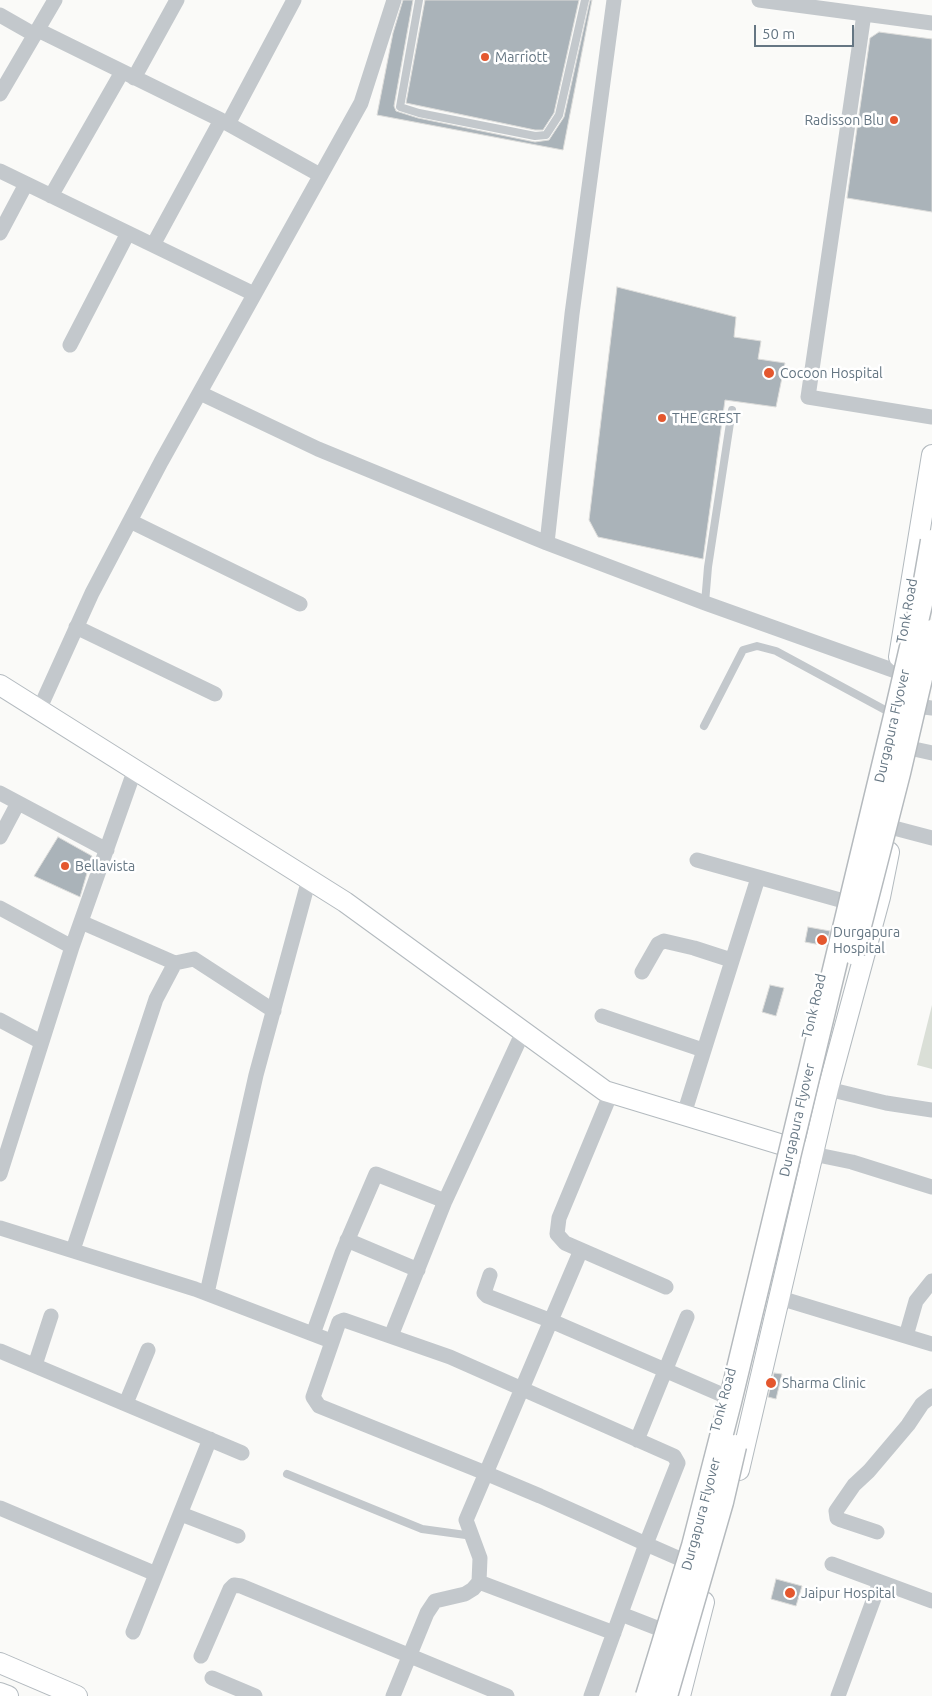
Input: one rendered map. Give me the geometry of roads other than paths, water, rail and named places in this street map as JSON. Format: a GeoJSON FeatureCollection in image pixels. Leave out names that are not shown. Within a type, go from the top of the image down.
{"type":"FeatureCollection","features":[{"type":"Feature","properties":{"kind":"main road","name":"Durgapura Flyover"},"geometry":{"type":"LineString","coordinates":[[647,1696],[693,1546],[728,1411],[921,604],[932,541]]}},
{"type":"Feature","properties":{"kind":"main road","name":"Durgapura Flyover"},"geometry":{"type":"LineString","coordinates":[[666,1696],[722,1502],[834,1029],[899,773],[932,631]]}},
{"type":"Feature","properties":{"kind":"street"},"geometry":{"type":"LineString","coordinates":[[0,94],[55,0]]}},
{"type":"Feature","properties":{"kind":"street"},"geometry":{"type":"LineString","coordinates":[[50,196],[177,0]]}},
{"type":"Feature","properties":{"kind":"street"},"geometry":{"type":"LineString","coordinates":[[153,245],[294,0]]}},
{"type":"Feature","properties":{"kind":"street"},"geometry":{"type":"LineString","coordinates":[[39,710],[92,592],[254,294],[361,103],[394,0]]}},
{"type":"Feature","properties":{"kind":"street"},"geometry":{"type":"LineString","coordinates":[[547,543],[572,314],[614,0]]}},
{"type":"Feature","properties":{"kind":"street"},"geometry":{"type":"LineString","coordinates":[[759,0],[932,23]]}},
{"type":"Feature","properties":{"kind":"street"},"geometry":{"type":"LineString","coordinates":[[864,14],[808,398],[932,417]]}},
{"type":"Feature","properties":{"kind":"street"},"geometry":{"type":"LineString","coordinates":[[0,15],[224,122],[320,175]]}},
{"type":"Feature","properties":{"kind":"street"},"geometry":{"type":"LineString","coordinates":[[0,171],[254,294]]}},
{"type":"Feature","properties":{"kind":"street"},"geometry":{"type":"LineString","coordinates":[[0,234],[26,184]]}},
{"type":"Feature","properties":{"kind":"street"},"geometry":{"type":"LineString","coordinates":[[70,346],[128,233]]}},
{"type":"Feature","properties":{"kind":"street"},"geometry":{"type":"LineString","coordinates":[[200,393],[318,449],[547,543],[896,673],[931,679],[923,751],[894,828],[880,897],[828,1089],[745,1449],[680,1696]]}},
{"type":"Feature","properties":{"kind":"street","name":"Tonk Road"},"geometry":{"type":"LineString","coordinates":[[636,1696],[725,1396],[784,1144],[807,1033],[896,673],[932,455]]}},
{"type":"Feature","properties":{"kind":"street"},"geometry":{"type":"LineString","coordinates":[[130,521],[300,604]]}},
{"type":"Feature","properties":{"kind":"street"},"geometry":{"type":"LineString","coordinates":[[76,627],[215,694]]}},
{"type":"Feature","properties":{"kind":"street"},"geometry":{"type":"LineString","coordinates":[[0,686],[345,902],[605,1091],[813,1154],[852,1162],[932,1187]]}},
{"type":"Feature","properties":{"kind":"street"},"geometry":{"type":"LineString","coordinates":[[0,1174],[72,947],[135,770]]}},
{"type":"Feature","properties":{"kind":"street"},"geometry":{"type":"LineString","coordinates":[[0,793],[106,850]]}},
{"type":"Feature","properties":{"kind":"street"},"geometry":{"type":"LineString","coordinates":[[0,837],[18,803]]}},
{"type":"Feature","properties":{"kind":"street"},"geometry":{"type":"LineString","coordinates":[[894,828],[932,838]]}},
{"type":"Feature","properties":{"kind":"street"},"geometry":{"type":"LineString","coordinates":[[697,860],[840,900]]}},
{"type":"Feature","properties":{"kind":"street"},"geometry":{"type":"LineString","coordinates":[[684,1114],[758,878]]}},
{"type":"Feature","properties":{"kind":"street"},"geometry":{"type":"LineString","coordinates":[[207,1293],[256,1075],[309,879]]}},
{"type":"Feature","properties":{"kind":"street"},"geometry":{"type":"LineString","coordinates":[[0,908],[72,947]]}},
{"type":"Feature","properties":{"kind":"street"},"geometry":{"type":"LineString","coordinates":[[81,922],[174,963],[194,959],[274,1011]]}},
{"type":"Feature","properties":{"kind":"street"},"geometry":{"type":"LineString","coordinates":[[642,972],[658,944],[664,941],[732,960]]}},
{"type":"Feature","properties":{"kind":"street"},"geometry":{"type":"LineString","coordinates":[[73,1250],[156,999],[174,963]]}},
{"type":"Feature","properties":{"kind":"street"},"geometry":{"type":"LineString","coordinates":[[602,1016],[703,1050]]}},
{"type":"Feature","properties":{"kind":"street"},"geometry":{"type":"LineString","coordinates":[[0,1020],[41,1042]]}},
{"type":"Feature","properties":{"kind":"street"},"geometry":{"type":"LineString","coordinates":[[391,1336],[445,1201],[523,1032]]}},
{"type":"Feature","properties":{"kind":"street"},"geometry":{"type":"LineString","coordinates":[[828,1089],[886,1103],[932,1110]]}},
{"type":"Feature","properties":{"kind":"street"},"geometry":{"type":"LineString","coordinates":[[611,1093],[559,1218],[557,1234],[565,1243],[666,1287]]}},
{"type":"Feature","properties":{"kind":"street"},"geometry":{"type":"LineString","coordinates":[[313,1334],[347,1240],[376,1174],[445,1201]]}},
{"type":"Feature","properties":{"kind":"street"},"geometry":{"type":"LineString","coordinates":[[0,1228],[207,1293],[331,1341]]}},
{"type":"Feature","properties":{"kind":"street"},"geometry":{"type":"LineString","coordinates":[[347,1240],[418,1270]]}},
{"type":"Feature","properties":{"kind":"street"},"geometry":{"type":"LineString","coordinates":[[393,1696],[427,1613],[435,1601],[465,1594],[478,1582],[480,1558],[466,1520],[487,1474],[549,1320],[581,1250]]}},
{"type":"Feature","properties":{"kind":"street"},"geometry":{"type":"LineString","coordinates":[[490,1275],[484,1290],[485,1295],[549,1320],[725,1396]]}},
{"type":"Feature","properties":{"kind":"street"},"geometry":{"type":"LineString","coordinates":[[906,1336],[916,1301],[932,1281]]}},
{"type":"Feature","properties":{"kind":"street"},"geometry":{"type":"LineString","coordinates":[[780,1298],[932,1344]]}},
{"type":"Feature","properties":{"kind":"street"},"geometry":{"type":"LineString","coordinates":[[35,1365],[51,1316]]}},
{"type":"Feature","properties":{"kind":"street"},"geometry":{"type":"LineString","coordinates":[[637,1440],[687,1317]]}},
{"type":"Feature","properties":{"kind":"street"},"geometry":{"type":"LineString","coordinates":[[591,1696],[646,1544],[678,1463],[674,1456],[450,1357],[344,1320],[339,1322],[313,1397],[319,1406],[487,1474],[646,1544],[678,1558]]}},
{"type":"Feature","properties":{"kind":"street"},"geometry":{"type":"LineString","coordinates":[[126,1403],[148,1350]]}},
{"type":"Feature","properties":{"kind":"street"},"geometry":{"type":"LineString","coordinates":[[0,1351],[242,1453]]}},
{"type":"Feature","properties":{"kind":"street"},"geometry":{"type":"LineString","coordinates":[[877,1532],[841,1520],[837,1518],[836,1512],[854,1486],[890,1447],[922,1404],[932,1396]]}},
{"type":"Feature","properties":{"kind":"street"},"geometry":{"type":"LineString","coordinates":[[133,1632],[210,1439]]}},
{"type":"Feature","properties":{"kind":"street"},"geometry":{"type":"LineString","coordinates":[[0,1508],[156,1574]]}},
{"type":"Feature","properties":{"kind":"street"},"geometry":{"type":"LineString","coordinates":[[181,1514],[238,1536]]}},
{"type":"Feature","properties":{"kind":"street"},"geometry":{"type":"LineString","coordinates":[[832,1564],[932,1601]]}},
{"type":"Feature","properties":{"kind":"street"},"geometry":{"type":"LineString","coordinates":[[478,1582],[614,1633]]}},
{"type":"Feature","properties":{"kind":"street"},"geometry":{"type":"LineString","coordinates":[[838,1696],[880,1582]]}},
{"type":"Feature","properties":{"kind":"street"},"geometry":{"type":"LineString","coordinates":[[201,1656],[228,1594],[234,1585],[242,1586],[508,1696]]}},
{"type":"Feature","properties":{"kind":"street"},"geometry":{"type":"LineString","coordinates":[[621,1614],[657,1628]]}},
{"type":"Feature","properties":{"kind":"street"},"geometry":{"type":"LineString","coordinates":[[0,1663],[77,1696]]}},
{"type":"Feature","properties":{"kind":"street"},"geometry":{"type":"LineString","coordinates":[[212,1678],[255,1696]]}},
{"type":"Feature","properties":{"kind":"street"},"geometry":{"type":"LineString","coordinates":[[0,1693],[8,1696]]}},
{"type":"Feature","properties":{"kind":"lane"},"geometry":{"type":"LineString","coordinates":[[419,0],[400,107],[419,113],[535,136],[546,135],[559,116],[585,0]]}},
{"type":"Feature","properties":{"kind":"lane"},"geometry":{"type":"LineString","coordinates":[[705,603],[708,566],[732,410]]}},
{"type":"Feature","properties":{"kind":"lane"},"geometry":{"type":"LineString","coordinates":[[704,726],[743,650],[757,646],[776,651],[886,711]]}},
{"type":"Feature","properties":{"kind":"lane"},"geometry":{"type":"LineString","coordinates":[[287,1474],[422,1529],[473,1536]]}},
{"type":"Feature","properties":{"kind":"place","name":"Marriott"},"geometry":{"type":"Point","coordinates":[485,57]}},
{"type":"Feature","properties":{"kind":"place","name":"Radisson Blu"},"geometry":{"type":"Point","coordinates":[894,120]}},
{"type":"Feature","properties":{"kind":"place","name":"Cocoon Hospital"},"geometry":{"type":"Point","coordinates":[769,373]}},
{"type":"Feature","properties":{"kind":"place","name":"THE CREST"},"geometry":{"type":"Point","coordinates":[662,418]}},
{"type":"Feature","properties":{"kind":"place","name":"Bellavista"},"geometry":{"type":"Point","coordinates":[65,866]}},
{"type":"Feature","properties":{"kind":"place","name":"Durgapura Hospital"},"geometry":{"type":"Point","coordinates":[822,940]}},
{"type":"Feature","properties":{"kind":"place","name":"Sharma Clinic"},"geometry":{"type":"Point","coordinates":[771,1383]}},
{"type":"Feature","properties":{"kind":"place","name":"Jaipur Hospital"},"geometry":{"type":"Point","coordinates":[790,1593]}}]}
